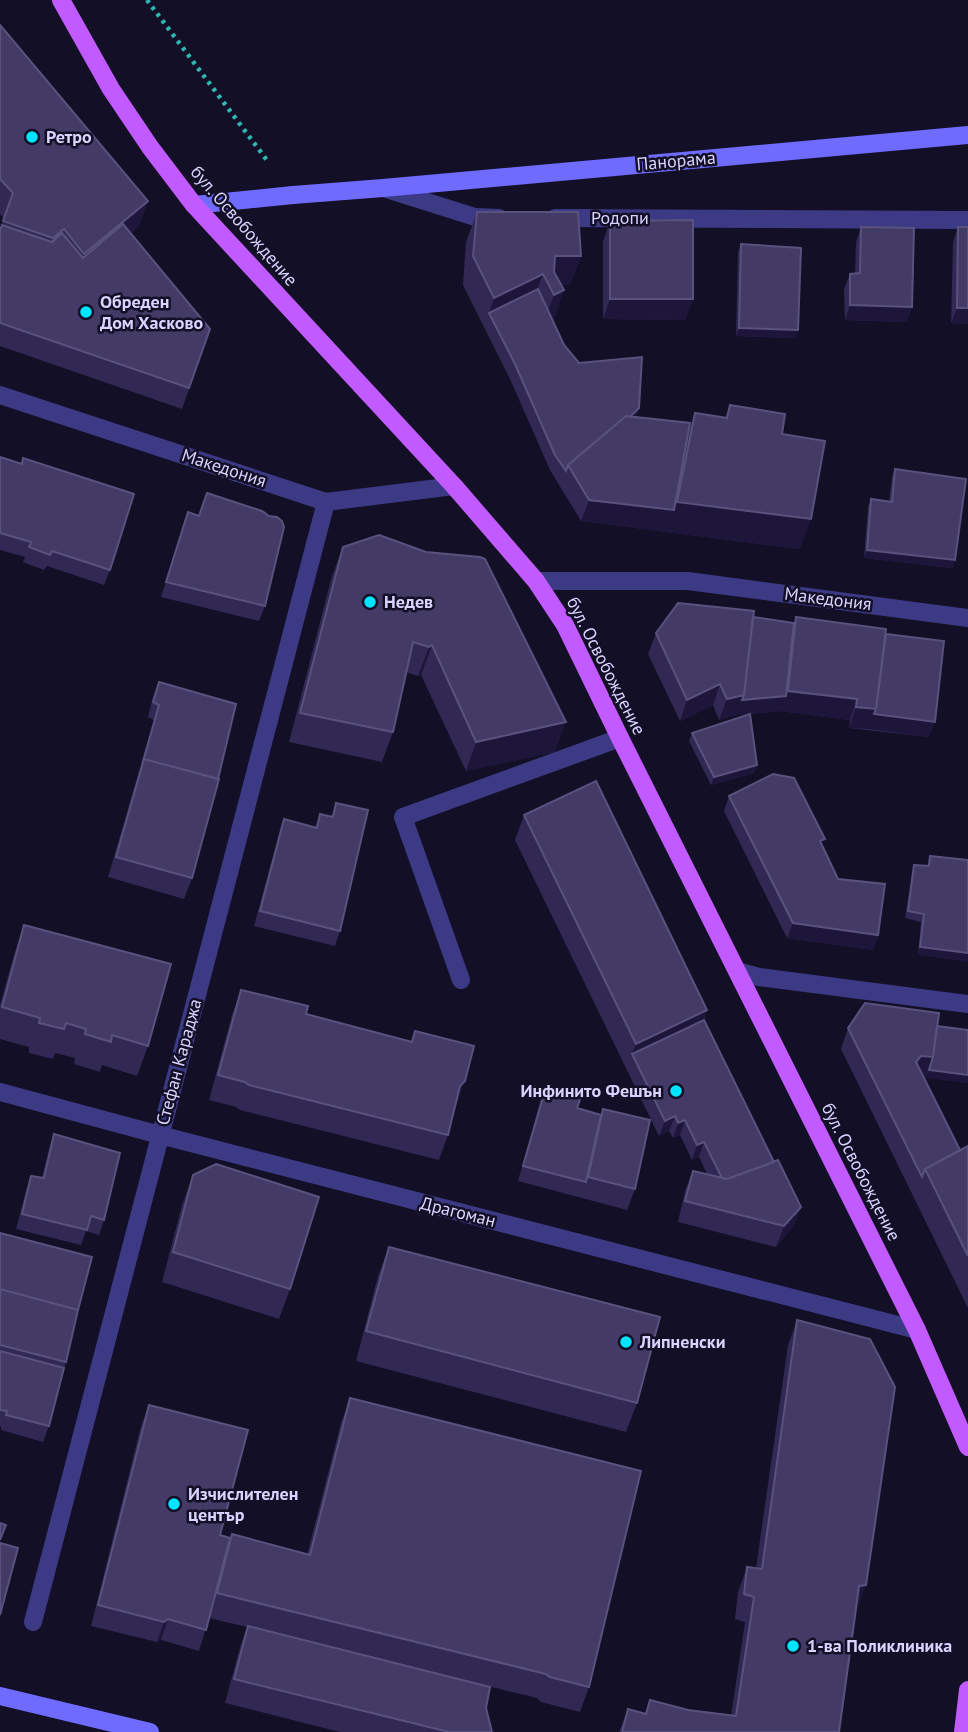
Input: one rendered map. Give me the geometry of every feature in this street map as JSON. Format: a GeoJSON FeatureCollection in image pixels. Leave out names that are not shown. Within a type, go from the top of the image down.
{"type":"FeatureCollection","features":[{"type":"Feature","properties":{"kind":"main road","name":"бул. Освобождение"},"geometry":{"type":"LineString","coordinates":[[61,0],[111,89],[194,205],[454,486],[536,581],[565,625],[962,1416],[968,1447]]}},
{"type":"Feature","properties":{"kind":"main road"},"geometry":{"type":"LineString","coordinates":[[963,1732],[968,1690]]}},
{"type":"Feature","properties":{"kind":"street","name":"Панорама"},"geometry":{"type":"LineString","coordinates":[[383,188],[968,135]]}},
{"type":"Feature","properties":{"kind":"street"},"geometry":{"type":"LineString","coordinates":[[194,205],[383,188],[475,217],[516,218]]}},
{"type":"Feature","properties":{"kind":"street","name":"Родопи"},"geometry":{"type":"LineString","coordinates":[[544,218],[968,220]]}},
{"type":"Feature","properties":{"kind":"street","name":"Македония"},"geometry":{"type":"LineString","coordinates":[[0,395],[326,502],[454,486]]}},
{"type":"Feature","properties":{"kind":"street","name":"Стефан Караджа"},"geometry":{"type":"LineString","coordinates":[[33,1622],[326,502]]}},
{"type":"Feature","properties":{"kind":"street","name":"Македония"},"geometry":{"type":"LineString","coordinates":[[536,581],[688,581],[968,618]]}},
{"type":"Feature","properties":{"kind":"street"},"geometry":{"type":"LineString","coordinates":[[461,980],[403,817],[620,738]]}},
{"type":"Feature","properties":{"kind":"street"},"geometry":{"type":"LineString","coordinates":[[737,971],[759,977],[968,1003]]}},
{"type":"Feature","properties":{"kind":"street","name":"Драгоман"},"geometry":{"type":"LineString","coordinates":[[0,1092],[917,1330]]}},
{"type":"Feature","properties":{"kind":"street"},"geometry":{"type":"LineString","coordinates":[[0,1696],[150,1732]]}},
{"type":"Feature","properties":{"kind":"path"},"geometry":{"type":"LineString","coordinates":[[147,0],[292,195]]}},
{"type":"Feature","properties":{"kind":"building","name":"Ретро"},"geometry":{"type":"Polygon","coordinates":[[[0,25],[148,201],[84,254],[64,229],[53,238],[3,221],[13,193],[0,179],[0,25]]]}},
{"type":"Feature","properties":{"kind":"building"},"geometry":{"type":"Polygon","coordinates":[[[477,212],[578,212],[581,256],[555,256],[554,272],[564,290],[554,295],[543,274],[494,298],[473,256],[477,212]]]}},
{"type":"Feature","properties":{"kind":"building"},"geometry":{"type":"Polygon","coordinates":[[[693,220],[693,299],[610,299],[610,221],[693,220]]]}},
{"type":"Feature","properties":{"kind":"building","name":"Обреден Дом Хасково"},"geometry":{"type":"Polygon","coordinates":[[[123,224],[210,329],[189,388],[0,323],[2,225],[52,242],[62,233],[83,258],[123,224]]]}},
{"type":"Feature","properties":{"kind":"building"},"geometry":{"type":"Polygon","coordinates":[[[861,227],[914,228],[912,307],[850,305],[850,274],[860,273],[861,227]]]}},
{"type":"Feature","properties":{"kind":"building"},"geometry":{"type":"Polygon","coordinates":[[[958,227],[968,227],[968,308],[957,308],[958,227]]]}},
{"type":"Feature","properties":{"kind":"building"},"geometry":{"type":"Polygon","coordinates":[[[741,244],[801,248],[798,330],[739,328],[741,244]]]}},
{"type":"Feature","properties":{"kind":"building"},"geometry":{"type":"Polygon","coordinates":[[[538,289],[564,345],[579,363],[642,357],[639,408],[568,465],[566,471],[555,455],[489,313],[538,289]]]}},
{"type":"Feature","properties":{"kind":"building"},"geometry":{"type":"Polygon","coordinates":[[[730,405],[785,414],[782,434],[825,441],[811,519],[677,502],[695,413],[727,418],[730,405]]]}},
{"type":"Feature","properties":{"kind":"building"},"geometry":{"type":"Polygon","coordinates":[[[626,416],[690,423],[674,510],[589,500],[568,465],[626,416]]]}},
{"type":"Feature","properties":{"kind":"building"},"geometry":{"type":"Polygon","coordinates":[[[0,457],[22,464],[23,458],[134,494],[110,570],[52,551],[50,555],[29,547],[31,542],[0,533],[0,457]]]}},
{"type":"Feature","properties":{"kind":"building"},"geometry":{"type":"Polygon","coordinates":[[[895,469],[966,479],[955,560],[867,550],[871,499],[892,502],[895,469]]]}},
{"type":"Feature","properties":{"kind":"building"},"geometry":{"type":"Polygon","coordinates":[[[207,493],[262,511],[282,521],[284,527],[265,606],[166,582],[188,512],[199,516],[207,493]]]}},
{"type":"Feature","properties":{"kind":"building"},"geometry":{"type":"Polygon","coordinates":[[[379,535],[426,552],[485,559],[566,722],[476,742],[432,645],[429,647],[413,642],[393,732],[300,713],[343,547],[379,535]]]}},
{"type":"Feature","properties":{"kind":"building"},"geometry":{"type":"Polygon","coordinates":[[[678,603],[754,611],[744,695],[727,699],[720,684],[687,700],[656,633],[678,603]]]}},
{"type":"Feature","properties":{"kind":"building"},"geometry":{"type":"Polygon","coordinates":[[[753,617],[794,623],[786,696],[742,700],[753,617]]]}},
{"type":"Feature","properties":{"kind":"building"},"geometry":{"type":"Polygon","coordinates":[[[796,617],[886,629],[876,709],[856,707],[857,699],[788,691],[796,617]]]}},
{"type":"Feature","properties":{"kind":"building"},"geometry":{"type":"Polygon","coordinates":[[[886,634],[944,641],[935,722],[874,714],[886,634]]]}},
{"type":"Feature","properties":{"kind":"building"},"geometry":{"type":"Polygon","coordinates":[[[159,682],[236,704],[218,779],[144,759],[142,765],[159,705],[153,702],[159,682]]]}},
{"type":"Feature","properties":{"kind":"building"},"geometry":{"type":"Polygon","coordinates":[[[750,714],[757,765],[714,777],[692,733],[750,714]]]}},
{"type":"Feature","properties":{"kind":"building"},"geometry":{"type":"Polygon","coordinates":[[[144,759],[219,779],[192,878],[116,857],[144,759]]]}},
{"type":"Feature","properties":{"kind":"building"},"geometry":{"type":"Polygon","coordinates":[[[773,774],[794,778],[825,839],[820,841],[838,879],[885,884],[878,935],[793,923],[729,796],[773,774]]]}},
{"type":"Feature","properties":{"kind":"building"},"geometry":{"type":"Polygon","coordinates":[[[596,781],[707,1010],[636,1044],[524,815],[596,781]]]}},
{"type":"Feature","properties":{"kind":"building"},"geometry":{"type":"Polygon","coordinates":[[[336,803],[368,810],[340,931],[260,911],[284,819],[317,828],[320,814],[333,817],[336,803]]]}},
{"type":"Feature","properties":{"kind":"building"},"geometry":{"type":"Polygon","coordinates":[[[930,856],[968,860],[968,953],[920,947],[924,914],[908,911],[914,865],[929,866],[930,856]]]}},
{"type":"Feature","properties":{"kind":"building"},"geometry":{"type":"Polygon","coordinates":[[[24,925],[171,964],[148,1046],[112,1035],[111,1042],[85,1034],[86,1029],[66,1023],[64,1029],[39,1023],[40,1018],[2,1007],[24,925]]]}},
{"type":"Feature","properties":{"kind":"building"},"geometry":{"type":"Polygon","coordinates":[[[241,990],[308,1006],[306,1014],[412,1042],[415,1031],[474,1046],[465,1081],[460,1086],[448,1135],[218,1075],[241,990]]]}},
{"type":"Feature","properties":{"kind":"building"},"geometry":{"type":"Polygon","coordinates":[[[865,1003],[939,1013],[933,1057],[921,1056],[916,1062],[960,1150],[925,1169],[922,1177],[848,1028],[865,1003]]]}},
{"type":"Feature","properties":{"kind":"building"},"geometry":{"type":"Polygon","coordinates":[[[704,1020],[774,1162],[727,1179],[722,1178],[704,1142],[697,1145],[685,1120],[678,1123],[675,1116],[665,1121],[632,1054],[704,1020]]]}},
{"type":"Feature","properties":{"kind":"building"},"geometry":{"type":"Polygon","coordinates":[[[937,1026],[968,1030],[968,1075],[929,1070],[937,1026]]]}},
{"type":"Feature","properties":{"kind":"building"},"geometry":{"type":"Polygon","coordinates":[[[546,1087],[581,1097],[577,1108],[601,1115],[586,1182],[523,1166],[546,1087]]]}},
{"type":"Feature","properties":{"kind":"building"},"geometry":{"type":"Polygon","coordinates":[[[603,1109],[650,1120],[635,1189],[588,1177],[603,1109]]]}},
{"type":"Feature","properties":{"kind":"building"},"geometry":{"type":"Polygon","coordinates":[[[54,1134],[120,1153],[104,1220],[91,1216],[87,1230],[22,1214],[31,1176],[44,1178],[54,1134]]]}},
{"type":"Feature","properties":{"kind":"building"},"geometry":{"type":"Polygon","coordinates":[[[968,1146],[968,1256],[925,1169],[968,1146]]]}},
{"type":"Feature","properties":{"kind":"building"},"geometry":{"type":"Polygon","coordinates":[[[778,1160],[801,1207],[784,1226],[685,1201],[693,1171],[727,1179],[778,1160]]]}},
{"type":"Feature","properties":{"kind":"building"},"geometry":{"type":"Polygon","coordinates":[[[216,1164],[319,1197],[290,1289],[173,1252],[193,1175],[216,1164]]]}},
{"type":"Feature","properties":{"kind":"building"},"geometry":{"type":"Polygon","coordinates":[[[0,1233],[92,1257],[78,1310],[0,1289],[0,1233]]]}},
{"type":"Feature","properties":{"kind":"building"},"geometry":{"type":"Polygon","coordinates":[[[389,1247],[660,1317],[637,1403],[366,1331],[389,1247]]]}},
{"type":"Feature","properties":{"kind":"building"},"geometry":{"type":"Polygon","coordinates":[[[0,1289],[78,1310],[66,1362],[0,1345],[0,1289]]]}},
{"type":"Feature","properties":{"kind":"building"},"geometry":{"type":"Polygon","coordinates":[[[797,1320],[870,1339],[895,1387],[866,1585],[859,1586],[839,1732],[622,1732],[628,1709],[646,1714],[650,1700],[688,1710],[736,1716],[754,1597],[744,1594],[747,1567],[762,1569],[797,1320]]]}},
{"type":"Feature","properties":{"kind":"building"},"geometry":{"type":"Polygon","coordinates":[[[0,1351],[64,1368],[49,1426],[6,1415],[7,1411],[0,1410],[0,1351]]]}},
{"type":"Feature","properties":{"kind":"building"},"geometry":{"type":"Polygon","coordinates":[[[350,1398],[641,1471],[589,1687],[217,1593],[232,1534],[310,1555],[350,1398]]]}},
{"type":"Feature","properties":{"kind":"building","name":"Изчислителен център"},"geometry":{"type":"Polygon","coordinates":[[[149,1405],[248,1430],[220,1535],[230,1538],[206,1630],[168,1619],[164,1622],[98,1605],[149,1405]]]}},
{"type":"Feature","properties":{"kind":"building"},"geometry":{"type":"Polygon","coordinates":[[[0,1523],[6,1525],[0,1540],[0,1523]]]}},
{"type":"Feature","properties":{"kind":"building"},"geometry":{"type":"Polygon","coordinates":[[[0,1543],[18,1548],[0,1615],[0,1543]]]}},
{"type":"Feature","properties":{"kind":"building"},"geometry":{"type":"Polygon","coordinates":[[[248,1626],[490,1687],[486,1708],[492,1732],[449,1732],[234,1679],[248,1626]]]}},
{"type":"Feature","properties":{"kind":"place","name":"Ретро"},"geometry":{"type":"Point","coordinates":[32,137]}},
{"type":"Feature","properties":{"kind":"place","name":"Обреден Дом Хасково"},"geometry":{"type":"Point","coordinates":[86,312]}},
{"type":"Feature","properties":{"kind":"place","name":"Недев"},"geometry":{"type":"Point","coordinates":[370,602]}},
{"type":"Feature","properties":{"kind":"place","name":"Инфинито Фешън"},"geometry":{"type":"Point","coordinates":[676,1091]}},
{"type":"Feature","properties":{"kind":"place","name":"Липненски"},"geometry":{"type":"Point","coordinates":[626,1342]}},
{"type":"Feature","properties":{"kind":"place","name":"Изчислителен център"},"geometry":{"type":"Point","coordinates":[174,1504]}},
{"type":"Feature","properties":{"kind":"place","name":"1-ва Поликлиника"},"geometry":{"type":"Point","coordinates":[793,1646]}}]}
